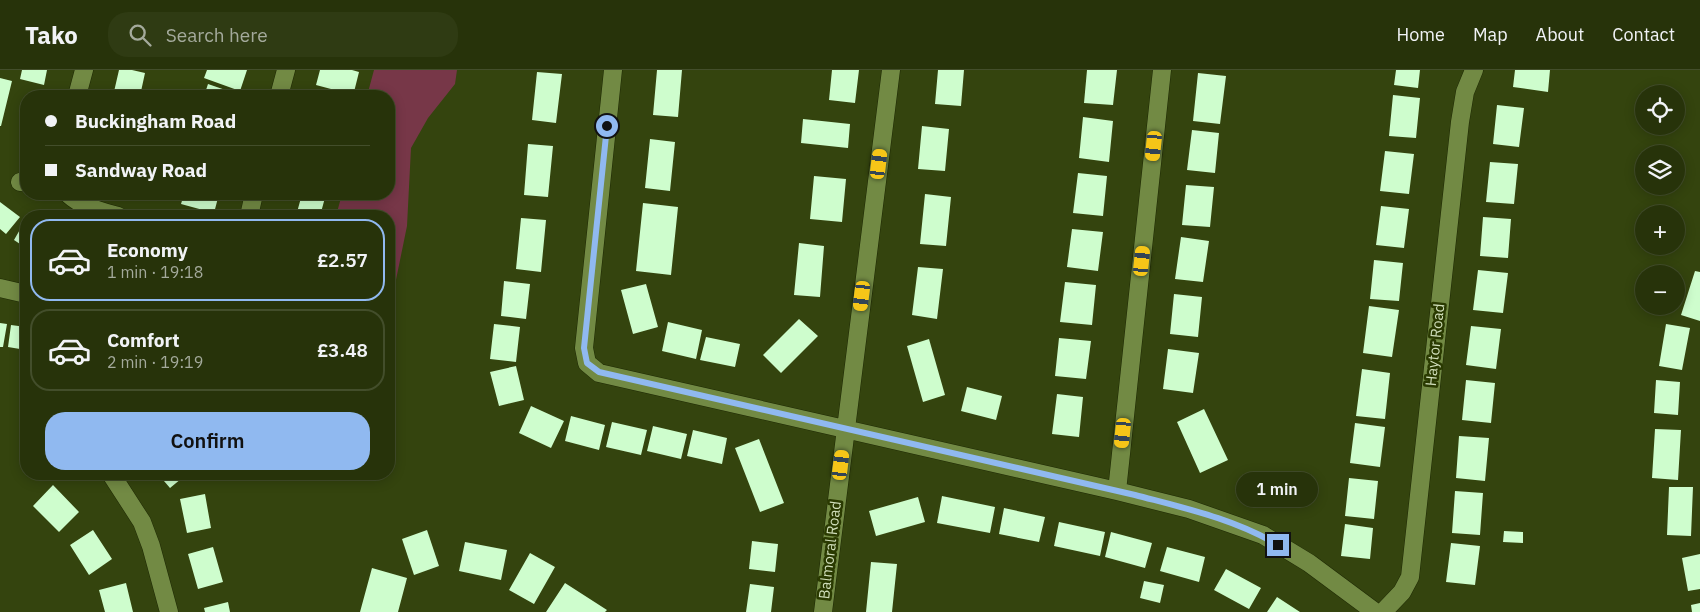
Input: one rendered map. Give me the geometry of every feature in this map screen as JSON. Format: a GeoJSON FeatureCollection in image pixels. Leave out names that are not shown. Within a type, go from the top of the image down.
{"type":"FeatureCollection","features":[{"type":"Feature","properties":{"kind":"street"},"geometry":{"type":"LineString","coordinates":[[79,90],[84,70]]}},
{"type":"Feature","properties":{"kind":"street"},"geometry":{"type":"LineString","coordinates":[[281,90],[286,70]]}},
{"type":"Feature","properties":{"kind":"street"},"geometry":{"type":"LineString","coordinates":[[613,70],[584,348],[587,363],[599,372],[1189,509],[1263,535],[1309,563],[1375,612]]}},
{"type":"Feature","properties":{"kind":"street","name":"Balmoral Road"},"geometry":{"type":"LineString","coordinates":[[823,612],[891,70]]}},
{"type":"Feature","properties":{"kind":"street"},"geometry":{"type":"LineString","coordinates":[[1117,491],[1162,70]]}},
{"type":"Feature","properties":{"kind":"street","name":"Haytor Road"},"geometry":{"type":"LineString","coordinates":[[1383,612],[1402,592],[1410,577],[1460,122],[1465,92],[1474,70]]}},
{"type":"Feature","properties":{"kind":"street"},"geometry":{"type":"LineString","coordinates":[[74,200],[96,210]]}},
{"type":"Feature","properties":{"kind":"street"},"geometry":{"type":"LineString","coordinates":[[0,288],[20,293]]}},
{"type":"Feature","properties":{"kind":"street"},"geometry":{"type":"LineString","coordinates":[[115,480],[142,522],[151,546],[169,612]]}},
{"type":"Feature","properties":{"kind":"shaded area"},"geometry":{"type":"Polygon","coordinates":[[[374,70],[457,70],[455,84],[428,118],[411,148],[407,226],[395,285],[395,210],[338,210],[340,200],[395,200],[395,90],[369,90],[374,70]]]}},
{"type":"Feature","properties":{"kind":"building"},"geometry":{"type":"Polygon","coordinates":[[[22,70],[47,70],[44,85],[20,79],[22,70]]]}},
{"type":"Feature","properties":{"kind":"building"},"geometry":{"type":"Polygon","coordinates":[[[119,70],[145,73],[141,90],[114,90],[119,70]]]}},
{"type":"Feature","properties":{"kind":"building"},"geometry":{"type":"Polygon","coordinates":[[[207,70],[247,70],[240,90],[204,78],[207,70]]]}},
{"type":"Feature","properties":{"kind":"building"},"geometry":{"type":"Polygon","coordinates":[[[320,70],[352,70],[359,72],[354,90],[331,90],[316,85],[320,70]]]}},
{"type":"Feature","properties":{"kind":"building"},"geometry":{"type":"Polygon","coordinates":[[[657,70],[682,70],[678,117],[653,115],[657,70]]]}},
{"type":"Feature","properties":{"kind":"building"},"geometry":{"type":"Polygon","coordinates":[[[832,70],[859,70],[855,103],[829,100],[832,70]]]}},
{"type":"Feature","properties":{"kind":"building"},"geometry":{"type":"Polygon","coordinates":[[[938,70],[964,70],[961,106],[935,104],[938,70]]]}},
{"type":"Feature","properties":{"kind":"building"},"geometry":{"type":"Polygon","coordinates":[[[1087,70],[1117,70],[1113,105],[1084,103],[1087,70]]]}},
{"type":"Feature","properties":{"kind":"building"},"geometry":{"type":"Polygon","coordinates":[[[1396,70],[1420,70],[1418,88],[1394,85],[1396,70]]]}},
{"type":"Feature","properties":{"kind":"building"},"geometry":{"type":"Polygon","coordinates":[[[1515,70],[1550,70],[1548,92],[1513,87],[1515,70]]]}},
{"type":"Feature","properties":{"kind":"building"},"geometry":{"type":"Polygon","coordinates":[[[537,72],[562,74],[556,123],[532,120],[537,72]]]}},
{"type":"Feature","properties":{"kind":"building"},"geometry":{"type":"Polygon","coordinates":[[[1198,73],[1226,76],[1220,124],[1193,121],[1198,73]]]}},
{"type":"Feature","properties":{"kind":"building"},"geometry":{"type":"Polygon","coordinates":[[[0,78],[12,81],[1,126],[0,126],[0,78]]]}},
{"type":"Feature","properties":{"kind":"building"},"geometry":{"type":"Polygon","coordinates":[[[208,84],[226,90],[206,90],[208,84]]]}},
{"type":"Feature","properties":{"kind":"building"},"geometry":{"type":"Polygon","coordinates":[[[1393,95],[1420,98],[1416,138],[1389,136],[1393,95]]]}},
{"type":"Feature","properties":{"kind":"building"},"geometry":{"type":"Polygon","coordinates":[[[1497,105],[1524,108],[1519,147],[1493,144],[1497,105]]]}},
{"type":"Feature","properties":{"kind":"building"},"geometry":{"type":"Polygon","coordinates":[[[1083,117],[1113,121],[1109,162],[1079,158],[1083,117]]]}},
{"type":"Feature","properties":{"kind":"building"},"geometry":{"type":"Polygon","coordinates":[[[803,119],[850,124],[848,148],[801,143],[803,119]]]}},
{"type":"Feature","properties":{"kind":"building"},"geometry":{"type":"Polygon","coordinates":[[[922,126],[949,129],[945,171],[918,169],[922,126]]]}},
{"type":"Feature","properties":{"kind":"building"},"geometry":{"type":"Polygon","coordinates":[[[1192,130],[1219,133],[1215,173],[1187,170],[1192,130]]]}},
{"type":"Feature","properties":{"kind":"building"},"geometry":{"type":"Polygon","coordinates":[[[650,139],[675,142],[670,191],[645,188],[650,139]]]}},
{"type":"Feature","properties":{"kind":"building"},"geometry":{"type":"Polygon","coordinates":[[[528,144],[553,146],[548,197],[524,195],[528,144]]]}},
{"type":"Feature","properties":{"kind":"building"},"geometry":{"type":"Polygon","coordinates":[[[1385,151],[1414,154],[1409,194],[1380,191],[1385,151]]]}},
{"type":"Feature","properties":{"kind":"building"},"geometry":{"type":"Polygon","coordinates":[[[1490,162],[1518,164],[1514,204],[1486,202],[1490,162]]]}},
{"type":"Feature","properties":{"kind":"building"},"geometry":{"type":"Polygon","coordinates":[[[1078,173],[1107,176],[1103,216],[1073,213],[1078,173]]]}},
{"type":"Feature","properties":{"kind":"building"},"geometry":{"type":"Polygon","coordinates":[[[814,176],[846,179],[842,222],[810,219],[814,176]]]}},
{"type":"Feature","properties":{"kind":"building"},"geometry":{"type":"Polygon","coordinates":[[[1186,185],[1214,187],[1210,227],[1182,225],[1186,185]]]}},
{"type":"Feature","properties":{"kind":"building"},"geometry":{"type":"Polygon","coordinates":[[[925,194],[951,197],[946,246],[920,244],[925,194]]]}},
{"type":"Feature","properties":{"kind":"building"},"geometry":{"type":"Polygon","coordinates":[[[182,200],[217,200],[215,210],[203,210],[181,204],[182,200]]]}},
{"type":"Feature","properties":{"kind":"building"},"geometry":{"type":"Polygon","coordinates":[[[300,200],[324,200],[322,210],[298,210],[300,200]]]}},
{"type":"Feature","properties":{"kind":"building"},"geometry":{"type":"Polygon","coordinates":[[[0,202],[20,217],[6,234],[0,229],[0,202]]]}},
{"type":"Feature","properties":{"kind":"building"},"geometry":{"type":"Polygon","coordinates":[[[643,203],[678,207],[671,275],[636,271],[643,203]]]}},
{"type":"Feature","properties":{"kind":"building"},"geometry":{"type":"Polygon","coordinates":[[[1381,206],[1409,209],[1404,248],[1376,245],[1381,206]]]}},
{"type":"Feature","properties":{"kind":"building"},"geometry":{"type":"Polygon","coordinates":[[[1483,217],[1511,219],[1508,258],[1480,256],[1483,217]]]}},
{"type":"Feature","properties":{"kind":"building"},"geometry":{"type":"Polygon","coordinates":[[[521,218],[546,220],[541,272],[516,269],[521,218]]]}},
{"type":"Feature","properties":{"kind":"building"},"geometry":{"type":"Polygon","coordinates":[[[1072,229],[1103,232],[1098,271],[1067,267],[1072,229]]]}},
{"type":"Feature","properties":{"kind":"building"},"geometry":{"type":"Polygon","coordinates":[[[20,230],[20,244],[14,240],[20,230]]]}},
{"type":"Feature","properties":{"kind":"building"},"geometry":{"type":"Polygon","coordinates":[[[1181,237],[1209,241],[1203,282],[1175,279],[1181,237]]]}},
{"type":"Feature","properties":{"kind":"building"},"geometry":{"type":"Polygon","coordinates":[[[799,243],[824,246],[820,297],[794,295],[799,243]]]}},
{"type":"Feature","properties":{"kind":"building"},"geometry":{"type":"Polygon","coordinates":[[[1374,260],[1403,263],[1399,301],[1370,299],[1374,260]]]}},
{"type":"Feature","properties":{"kind":"building"},"geometry":{"type":"Polygon","coordinates":[[[918,267],[943,269],[937,319],[912,315],[918,267]]]}},
{"type":"Feature","properties":{"kind":"building"},"geometry":{"type":"Polygon","coordinates":[[[1478,270],[1508,273],[1503,313],[1473,310],[1478,270]]]}},
{"type":"Feature","properties":{"kind":"building"},"geometry":{"type":"Polygon","coordinates":[[[1695,271],[1700,272],[1700,321],[1681,315],[1685,315],[1685,302],[1695,271]]]}},
{"type":"Feature","properties":{"kind":"building"},"geometry":{"type":"Polygon","coordinates":[[[504,281],[530,284],[526,319],[501,316],[504,281]]]}},
{"type":"Feature","properties":{"kind":"building"},"geometry":{"type":"Polygon","coordinates":[[[1065,282],[1096,285],[1092,325],[1060,322],[1065,282]]]}},
{"type":"Feature","properties":{"kind":"building"},"geometry":{"type":"Polygon","coordinates":[[[646,284],[658,327],[633,334],[621,290],[646,284]]]}},
{"type":"Feature","properties":{"kind":"building"},"geometry":{"type":"Polygon","coordinates":[[[1174,294],[1202,297],[1198,337],[1170,334],[1174,294]]]}},
{"type":"Feature","properties":{"kind":"building"},"geometry":{"type":"Polygon","coordinates":[[[1369,306],[1399,310],[1392,357],[1363,353],[1369,306]]]}},
{"type":"Feature","properties":{"kind":"building"},"geometry":{"type":"Polygon","coordinates":[[[799,319],[818,336],[781,373],[763,355],[799,319]]]}},
{"type":"Feature","properties":{"kind":"building"},"geometry":{"type":"Polygon","coordinates":[[[668,322],[702,330],[696,359],[662,351],[668,322]]]}},
{"type":"Feature","properties":{"kind":"building"},"geometry":{"type":"Polygon","coordinates":[[[0,323],[7,324],[3,347],[0,347],[0,323]]]}},
{"type":"Feature","properties":{"kind":"building"},"geometry":{"type":"Polygon","coordinates":[[[494,324],[520,327],[516,362],[490,359],[494,324]]]}},
{"type":"Feature","properties":{"kind":"building"},"geometry":{"type":"Polygon","coordinates":[[[1666,324],[1690,328],[1682,370],[1659,366],[1666,324]]]}},
{"type":"Feature","properties":{"kind":"building"},"geometry":{"type":"Polygon","coordinates":[[[11,325],[20,326],[20,349],[8,347],[11,325]]]}},
{"type":"Feature","properties":{"kind":"building"},"geometry":{"type":"Polygon","coordinates":[[[1471,326],[1501,329],[1496,369],[1466,365],[1471,326]]]}},
{"type":"Feature","properties":{"kind":"building"},"geometry":{"type":"Polygon","coordinates":[[[706,337],[740,344],[735,367],[700,360],[706,337]]]}},
{"type":"Feature","properties":{"kind":"building"},"geometry":{"type":"Polygon","coordinates":[[[1059,338],[1091,341],[1086,379],[1055,376],[1059,338]]]}},
{"type":"Feature","properties":{"kind":"building"},"geometry":{"type":"Polygon","coordinates":[[[929,339],[945,395],[923,402],[907,346],[929,339]]]}},
{"type":"Feature","properties":{"kind":"building"},"geometry":{"type":"Polygon","coordinates":[[[1168,349],[1199,353],[1193,393],[1163,389],[1168,349]]]}},
{"type":"Feature","properties":{"kind":"building"},"geometry":{"type":"Polygon","coordinates":[[[516,366],[524,400],[499,406],[490,372],[516,366]]]}},
{"type":"Feature","properties":{"kind":"building"},"geometry":{"type":"Polygon","coordinates":[[[1362,369],[1390,373],[1385,419],[1356,416],[1362,369]]]}},
{"type":"Feature","properties":{"kind":"building"},"geometry":{"type":"Polygon","coordinates":[[[1466,380],[1495,383],[1491,423],[1462,420],[1466,380]]]}},
{"type":"Feature","properties":{"kind":"building"},"geometry":{"type":"Polygon","coordinates":[[[1656,380],[1680,382],[1678,415],[1654,413],[1656,380]]]}},
{"type":"Feature","properties":{"kind":"building"},"geometry":{"type":"Polygon","coordinates":[[[967,387],[1002,396],[996,420],[961,411],[967,387]]]}},
{"type":"Feature","properties":{"kind":"building"},"geometry":{"type":"Polygon","coordinates":[[[1057,394],[1083,397],[1079,437],[1052,434],[1057,394]]]}},
{"type":"Feature","properties":{"kind":"building"},"geometry":{"type":"Polygon","coordinates":[[[531,406],[564,421],[551,448],[519,433],[531,406]]]}},
{"type":"Feature","properties":{"kind":"building"},"geometry":{"type":"Polygon","coordinates":[[[1204,409],[1228,460],[1200,473],[1177,422],[1204,409]]]}},
{"type":"Feature","properties":{"kind":"building"},"geometry":{"type":"Polygon","coordinates":[[[571,416],[605,425],[599,450],[565,441],[571,416]]]}},
{"type":"Feature","properties":{"kind":"building"},"geometry":{"type":"Polygon","coordinates":[[[612,422],[647,430],[641,455],[606,447],[612,422]]]}},
{"type":"Feature","properties":{"kind":"building"},"geometry":{"type":"Polygon","coordinates":[[[1355,423],[1385,427],[1380,467],[1350,463],[1355,423]]]}},
{"type":"Feature","properties":{"kind":"building"},"geometry":{"type":"Polygon","coordinates":[[[653,426],[687,434],[681,459],[647,451],[653,426]]]}},
{"type":"Feature","properties":{"kind":"building"},"geometry":{"type":"Polygon","coordinates":[[[1655,429],[1681,430],[1678,480],[1652,478],[1655,429]]]}},
{"type":"Feature","properties":{"kind":"building"},"geometry":{"type":"Polygon","coordinates":[[[693,430],[727,438],[722,464],[687,456],[693,430]]]}},
{"type":"Feature","properties":{"kind":"building"},"geometry":{"type":"Polygon","coordinates":[[[1459,436],[1489,438],[1485,481],[1456,478],[1459,436]]]}},
{"type":"Feature","properties":{"kind":"building"},"geometry":{"type":"Polygon","coordinates":[[[759,439],[784,503],[760,512],[735,448],[759,439]]]}},
{"type":"Feature","properties":{"kind":"building"},"geometry":{"type":"Polygon","coordinates":[[[1349,478],[1378,481],[1374,519],[1345,516],[1349,478]]]}},
{"type":"Feature","properties":{"kind":"building"},"geometry":{"type":"Polygon","coordinates":[[[163,480],[180,480],[170,488],[163,480]]]}},
{"type":"Feature","properties":{"kind":"building"},"geometry":{"type":"Polygon","coordinates":[[[53,485],[79,512],[59,532],[33,506],[53,485]]]}},
{"type":"Feature","properties":{"kind":"building"},"geometry":{"type":"Polygon","coordinates":[[[1669,487],[1693,487],[1691,536],[1667,535],[1669,487]]]}},
{"type":"Feature","properties":{"kind":"building"},"geometry":{"type":"Polygon","coordinates":[[[1455,491],[1483,493],[1480,535],[1452,533],[1455,491]]]}},
{"type":"Feature","properties":{"kind":"building"},"geometry":{"type":"Polygon","coordinates":[[[205,494],[211,528],[187,533],[180,499],[205,494]]]}},
{"type":"Feature","properties":{"kind":"building"},"geometry":{"type":"Polygon","coordinates":[[[942,496],[995,507],[990,533],[937,523],[942,496]]]}},
{"type":"Feature","properties":{"kind":"building"},"geometry":{"type":"Polygon","coordinates":[[[918,497],[925,522],[876,536],[869,511],[918,497]]]}},
{"type":"Feature","properties":{"kind":"building"},"geometry":{"type":"Polygon","coordinates":[[[1004,508],[1045,517],[1039,542],[999,534],[1004,508]]]}},
{"type":"Feature","properties":{"kind":"building"},"geometry":{"type":"Polygon","coordinates":[[[1059,522],[1105,532],[1100,556],[1054,546],[1059,522]]]}},
{"type":"Feature","properties":{"kind":"building"},"geometry":{"type":"Polygon","coordinates":[[[1345,524],[1373,528],[1370,559],[1341,556],[1345,524]]]}},
{"type":"Feature","properties":{"kind":"building"},"geometry":{"type":"Polygon","coordinates":[[[93,530],[112,559],[89,575],[70,545],[93,530]]]}},
{"type":"Feature","properties":{"kind":"building"},"geometry":{"type":"Polygon","coordinates":[[[427,530],[439,566],[414,575],[402,539],[427,530]]]}},
{"type":"Feature","properties":{"kind":"building"},"geometry":{"type":"Polygon","coordinates":[[[1504,531],[1523,532],[1523,543],[1503,542],[1504,531]]]}},
{"type":"Feature","properties":{"kind":"building"},"geometry":{"type":"Polygon","coordinates":[[[1111,532],[1152,543],[1145,568],[1105,557],[1111,532]]]}},
{"type":"Feature","properties":{"kind":"building"},"geometry":{"type":"Polygon","coordinates":[[[752,541],[778,544],[775,572],[749,569],[752,541]]]}},
{"type":"Feature","properties":{"kind":"building"},"geometry":{"type":"Polygon","coordinates":[[[465,542],[507,550],[501,580],[459,571],[465,542]]]}},
{"type":"Feature","properties":{"kind":"building"},"geometry":{"type":"Polygon","coordinates":[[[1451,543],[1480,546],[1475,585],[1446,582],[1451,543]]]}},
{"type":"Feature","properties":{"kind":"building"},"geometry":{"type":"Polygon","coordinates":[[[213,547],[223,582],[198,589],[188,554],[213,547]]]}},
{"type":"Feature","properties":{"kind":"building"},"geometry":{"type":"Polygon","coordinates":[[[1167,547],[1205,557],[1199,582],[1160,571],[1167,547]]]}},
{"type":"Feature","properties":{"kind":"building"},"geometry":{"type":"Polygon","coordinates":[[[530,553],[555,567],[534,604],[509,590],[530,553]]]}},
{"type":"Feature","properties":{"kind":"building"},"geometry":{"type":"Polygon","coordinates":[[[1700,554],[1700,589],[1688,591],[1682,558],[1700,554]]]}},
{"type":"Feature","properties":{"kind":"building"},"geometry":{"type":"Polygon","coordinates":[[[871,562],[897,564],[892,612],[866,612],[871,562]]]}},
{"type":"Feature","properties":{"kind":"building"},"geometry":{"type":"Polygon","coordinates":[[[372,568],[407,578],[398,612],[360,612],[372,568]]]}},
{"type":"Feature","properties":{"kind":"building"},"geometry":{"type":"Polygon","coordinates":[[[1226,569],[1261,588],[1249,609],[1214,590],[1226,569]]]}},
{"type":"Feature","properties":{"kind":"building"},"geometry":{"type":"Polygon","coordinates":[[[1144,581],[1164,585],[1160,603],[1140,598],[1144,581]]]}},
{"type":"Feature","properties":{"kind":"building"},"geometry":{"type":"Polygon","coordinates":[[[126,583],[133,612],[105,612],[99,590],[126,583]]]}},
{"type":"Feature","properties":{"kind":"building"},"geometry":{"type":"Polygon","coordinates":[[[565,583],[607,610],[605,612],[546,612],[565,583]]]}},
{"type":"Feature","properties":{"kind":"building"},"geometry":{"type":"Polygon","coordinates":[[[750,584],[774,587],[771,612],[746,612],[750,584]]]}},
{"type":"Feature","properties":{"kind":"building"},"geometry":{"type":"Polygon","coordinates":[[[1277,597],[1300,612],[1267,612],[1277,597]]]}},
{"type":"Feature","properties":{"kind":"building"},"geometry":{"type":"Polygon","coordinates":[[[228,602],[230,612],[205,612],[204,608],[228,602]]]}},
{"type":"Feature","properties":{"kind":"building"},"geometry":{"type":"Polygon","coordinates":[[[1700,603],[1700,612],[1692,612],[1691,605],[1700,603]]]}},
{"type":"Feature","properties":{"kind":"route"},"geometry":{"type":"LineString","coordinates":[[607,126],[584,348],[587,363],[599,372],[1135,495],[1225,520],[1263,535],[1278,545]]}}]}
